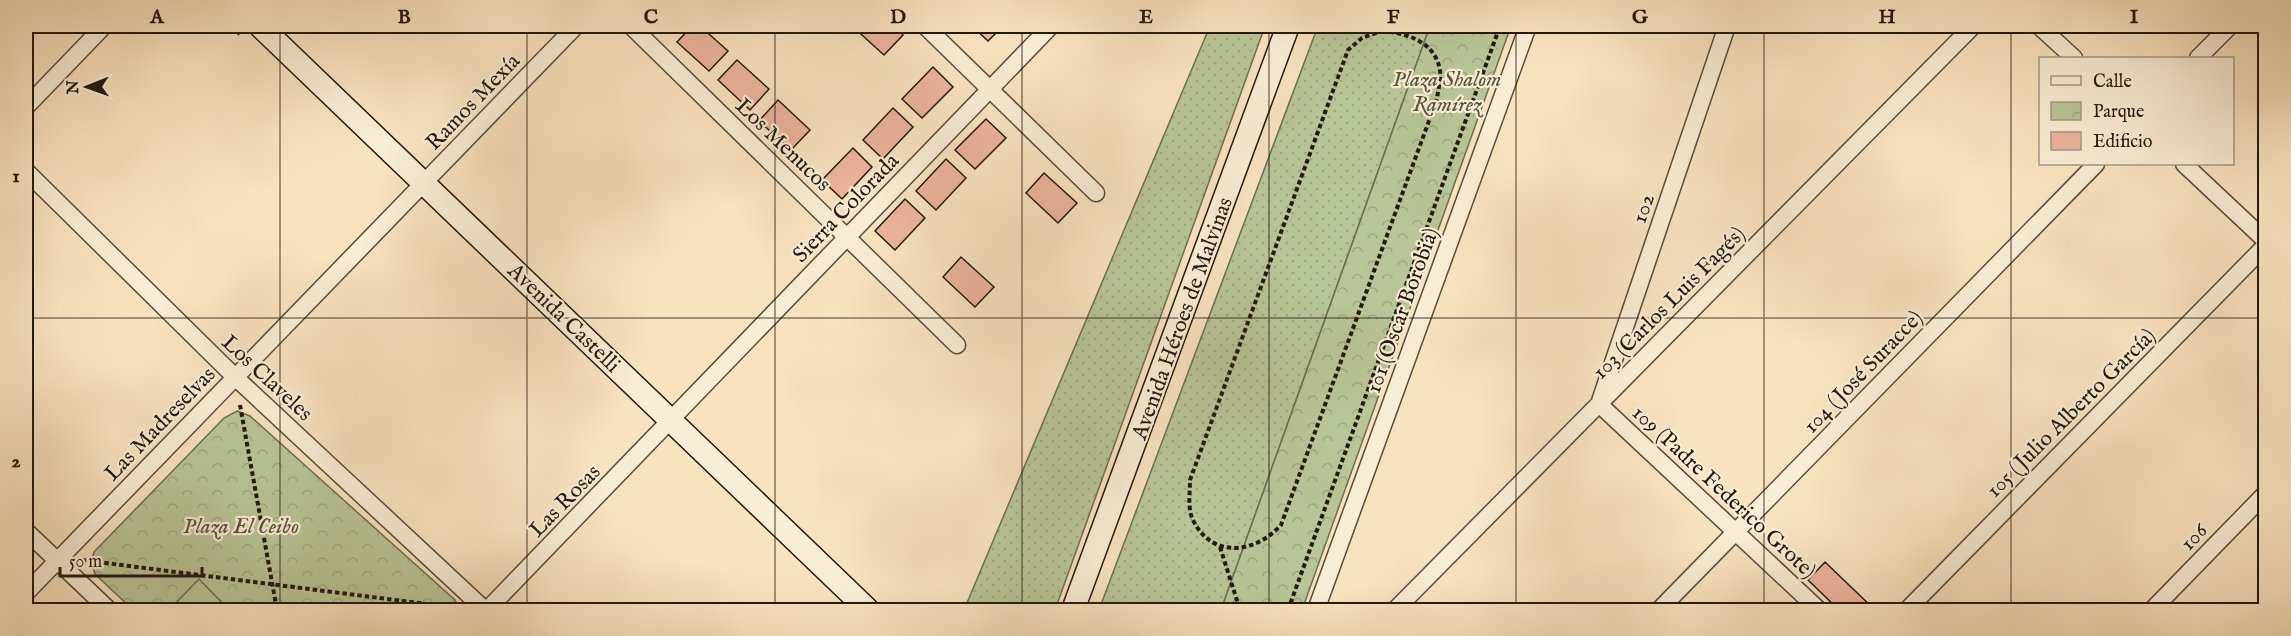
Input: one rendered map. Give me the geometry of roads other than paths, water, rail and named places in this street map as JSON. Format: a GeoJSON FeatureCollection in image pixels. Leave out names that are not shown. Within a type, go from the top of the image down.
{"type":"FeatureCollection","features":[{"type":"Feature","properties":{"kind":"main road","name":"Avenida Castelli"},"geometry":{"type":"LineString","coordinates":[[260,26],[868,610]]}},
{"type":"Feature","properties":{"kind":"main road","name":"Avenida Héroes de Malvinas"},"geometry":{"type":"LineString","coordinates":[[1073,610],[1288,26]]}},
{"type":"Feature","properties":{"kind":"street"},"geometry":{"type":"LineString","coordinates":[[26,107],[104,26]]}},
{"type":"Feature","properties":{"kind":"street","name":"Ramos Mexía"},"geometry":{"type":"LineString","coordinates":[[425,182],[576,26]]}},
{"type":"Feature","properties":{"kind":"street","name":"Los Menucos"},"geometry":{"type":"LineString","coordinates":[[631,26],[957,345]]}},
{"type":"Feature","properties":{"kind":"street"},"geometry":{"type":"LineString","coordinates":[[925,26],[1096,193]]}},
{"type":"Feature","properties":{"kind":"street","name":"Sierra Colorada"},"geometry":{"type":"LineString","coordinates":[[672,420],[1051,26]]}},
{"type":"Feature","properties":{"kind":"street","name":"101 (Oscar Borobia)"},"geometry":{"type":"LineString","coordinates":[[1316,610],[1528,26]]}},
{"type":"Feature","properties":{"kind":"street","name":"102"},"geometry":{"type":"LineString","coordinates":[[1599,404],[1727,26]]}},
{"type":"Feature","properties":{"kind":"street","name":"103 (Carlos Luis Fagés)"},"geometry":{"type":"LineString","coordinates":[[1395,610],[1973,26]]}},
{"type":"Feature","properties":{"kind":"street"},"geometry":{"type":"LineString","coordinates":[[2039,26],[2073,57]]}},
{"type":"Feature","properties":{"kind":"street"},"geometry":{"type":"LineString","coordinates":[[2199,57],[2230,26]]}},
{"type":"Feature","properties":{"kind":"street","name":"104 (José Suracce)"},"geometry":{"type":"LineString","coordinates":[[1659,610],[2096,165]]}},
{"type":"Feature","properties":{"kind":"street"},"geometry":{"type":"LineString","coordinates":[[2185,165],[2265,243]]}},
{"type":"Feature","properties":{"kind":"street","name":"Los Claveles"},"geometry":{"type":"LineString","coordinates":[[26,171],[235,377],[486,610]]}},
{"type":"Feature","properties":{"kind":"street","name":"Las Madreselvas"},"geometry":{"type":"LineString","coordinates":[[26,593],[425,182]]}},
{"type":"Feature","properties":{"kind":"street","name":"105 (Julio Alberto García)"},"geometry":{"type":"LineString","coordinates":[[1907,610],[2265,243]]}},
{"type":"Feature","properties":{"kind":"street","name":"109 (Padre Federico Grote)"},"geometry":{"type":"LineString","coordinates":[[1599,404],[1819,610]]}},
{"type":"Feature","properties":{"kind":"street","name":"Las Rosas"},"geometry":{"type":"LineString","coordinates":[[486,610],[672,420]]}},
{"type":"Feature","properties":{"kind":"street","name":"106"},"geometry":{"type":"LineString","coordinates":[[2152,610],[2265,494]]}},
{"type":"Feature","properties":{"kind":"street"},"geometry":{"type":"LineString","coordinates":[[26,531],[109,610]]}},
{"type":"Feature","properties":{"kind":"park label","name":"Plaza Shalom Ramírez"},"geometry":{"type":"Point","coordinates":[1447,90]}},
{"type":"Feature","properties":{"kind":"park label","name":"Plaza El Ceibo"},"geometry":{"type":"Point","coordinates":[241,525]}}]}
